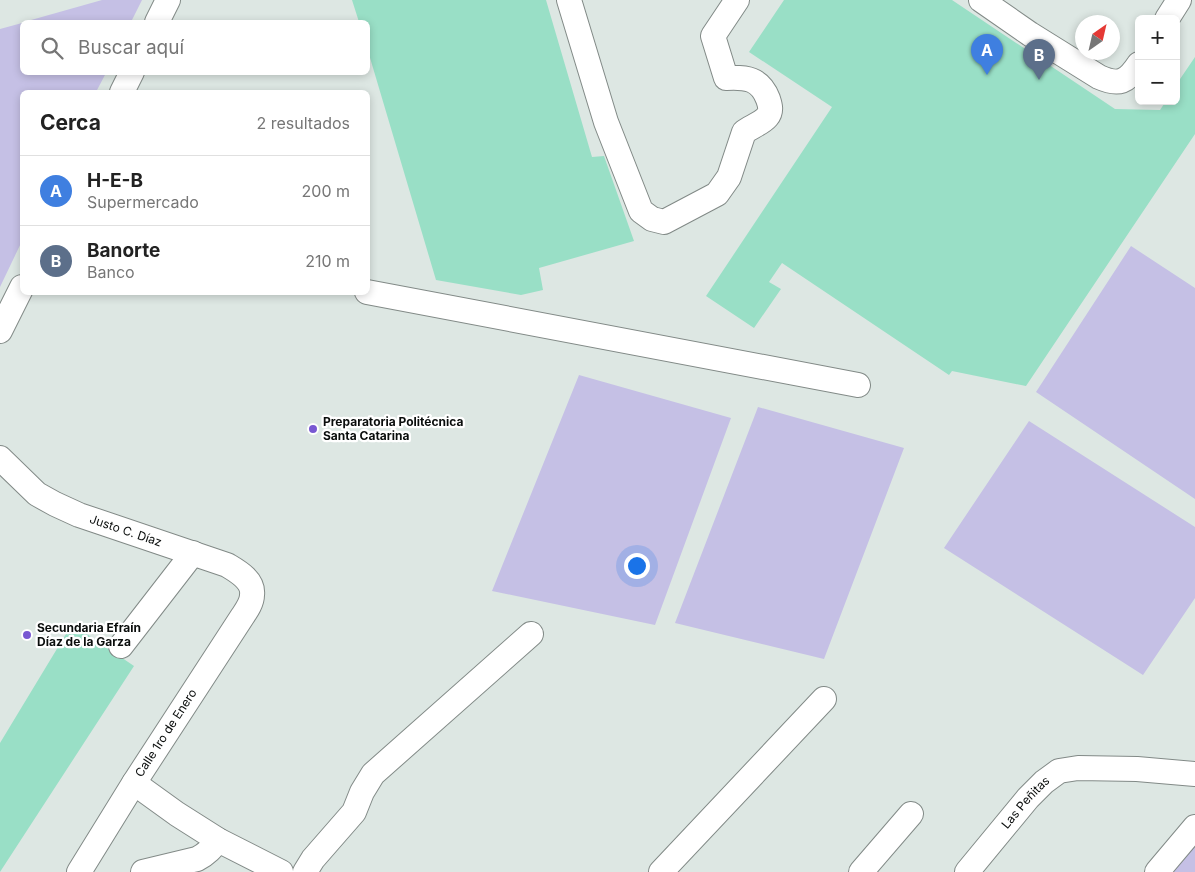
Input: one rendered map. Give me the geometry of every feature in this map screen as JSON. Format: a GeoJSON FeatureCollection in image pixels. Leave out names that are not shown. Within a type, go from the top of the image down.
{"type":"FeatureCollection","features":[{"type":"Feature","properties":{"kind":"street"},"geometry":{"type":"LineString","coordinates":[[158,20],[168,0]]}},
{"type":"Feature","properties":{"kind":"street"},"geometry":{"type":"LineString","coordinates":[[569,0],[606,122],[641,211],[652,219],[664,222],[717,194],[729,177],[744,132],[766,119],[770,113],[771,107],[764,89],[755,82],[743,77],[726,78],[713,36],[737,0]]}},
{"type":"Feature","properties":{"kind":"street"},"geometry":{"type":"LineString","coordinates":[[981,0],[1030,34],[1099,77],[1108,81],[1120,81],[1127,78],[1135,70]]}},
{"type":"Feature","properties":{"kind":"street"},"geometry":{"type":"LineString","coordinates":[[1170,15],[1179,0]]}},
{"type":"Feature","properties":{"kind":"street"},"geometry":{"type":"LineString","coordinates":[[123,90],[130,75]]}},
{"type":"Feature","properties":{"kind":"street"},"geometry":{"type":"LineString","coordinates":[[0,331],[20,291]]}},
{"type":"Feature","properties":{"kind":"street"},"geometry":{"type":"LineString","coordinates":[[370,293],[858,385]]}},
{"type":"Feature","properties":{"kind":"street","name":"Justo C. Díaz"},"geometry":{"type":"LineString","coordinates":[[0,458],[37,494],[55,504],[227,565],[243,575],[251,585],[253,594]]}},
{"type":"Feature","properties":{"kind":"street"},"geometry":{"type":"LineString","coordinates":[[121,646],[193,552]]}},
{"type":"Feature","properties":{"kind":"street","name":"Calle 1ro de Enero"},"geometry":{"type":"LineString","coordinates":[[79,872],[134,783],[242,617],[253,594]]}},
{"type":"Feature","properties":{"kind":"street"},"geometry":{"type":"LineString","coordinates":[[305,872],[313,859],[354,812],[362,792],[373,774],[531,634]]}},
{"type":"Feature","properties":{"kind":"street"},"geometry":{"type":"LineString","coordinates":[[661,872],[824,699]]}},
{"type":"Feature","properties":{"kind":"street","name":"Las Peñitas"},"geometry":{"type":"LineString","coordinates":[[967,872],[1028,798],[1044,782],[1059,771],[1078,768],[1137,769],[1195,774]]}},
{"type":"Feature","properties":{"kind":"street"},"geometry":{"type":"LineString","coordinates":[[134,783],[177,814],[218,840],[281,872]]}},
{"type":"Feature","properties":{"kind":"street"},"geometry":{"type":"LineString","coordinates":[[861,872],[911,814]]}},
{"type":"Feature","properties":{"kind":"street"},"geometry":{"type":"LineString","coordinates":[[1157,872],[1195,827]]}},
{"type":"Feature","properties":{"kind":"street"},"geometry":{"type":"LineString","coordinates":[[143,872],[197,858],[212,849],[218,840]]}},
{"type":"Feature","properties":{"kind":"shaded area"},"geometry":{"type":"Polygon","coordinates":[[[102,0],[142,0],[132,20],[31,20],[102,0]]]}},
{"type":"Feature","properties":{"kind":"shaded area"},"geometry":{"type":"Polygon","coordinates":[[[20,24],[20,75],[105,75],[97,90],[20,90],[20,245],[0,287],[0,29],[20,24]]]}},
{"type":"Feature","properties":{"kind":"shaded area"},"geometry":{"type":"Polygon","coordinates":[[[1131,246],[1195,288],[1195,499],[1036,392],[1131,246]]]}},
{"type":"Feature","properties":{"kind":"shaded area"},"geometry":{"type":"Polygon","coordinates":[[[579,375],[731,418],[655,625],[492,591],[579,375]]]}},
{"type":"Feature","properties":{"kind":"shaded area"},"geometry":{"type":"Polygon","coordinates":[[[758,407],[904,448],[824,659],[675,623],[758,407]]]}},
{"type":"Feature","properties":{"kind":"shaded area"},"geometry":{"type":"Polygon","coordinates":[[[1029,421],[1195,527],[1195,598],[1143,675],[944,548],[1029,421]]]}},
{"type":"Feature","properties":{"kind":"shaded area"},"geometry":{"type":"Polygon","coordinates":[[[1195,841],[1195,872],[1169,872],[1195,841]]]}},
{"type":"Feature","properties":{"kind":"building"},"geometry":{"type":"Polygon","coordinates":[[[352,0],[546,0],[592,157],[604,156],[634,241],[539,268],[543,290],[521,295],[436,280],[370,58],[370,20],[358,20],[352,0]]]}},
{"type":"Feature","properties":{"kind":"building"},"geometry":{"type":"Polygon","coordinates":[[[784,0],[952,0],[1115,109],[1160,110],[1163,105],[1180,105],[1180,79],[1195,57],[1195,134],[1026,386],[952,371],[949,375],[782,263],[769,282],[781,289],[754,328],[706,296],[832,107],[749,52],[784,0]]]}},
{"type":"Feature","properties":{"kind":"building"},"geometry":{"type":"Polygon","coordinates":[[[72,624],[134,666],[0,872],[0,743],[72,624]]]}},
{"type":"Feature","properties":{"kind":"place","name":"H-E-B"},"geometry":{"type":"Point","coordinates":[987,75]}},
{"type":"Feature","properties":{"kind":"place","name":"Banorte"},"geometry":{"type":"Point","coordinates":[1039,80]}},
{"type":"Feature","properties":{"kind":"place","name":"Preparatoria Politécnica Santa Catarina"},"geometry":{"type":"Point","coordinates":[313,429]}},
{"type":"Feature","properties":{"kind":"place","name":"Secundaria Efraín Díaz de la Garza"},"geometry":{"type":"Point","coordinates":[27,635]}}]}
